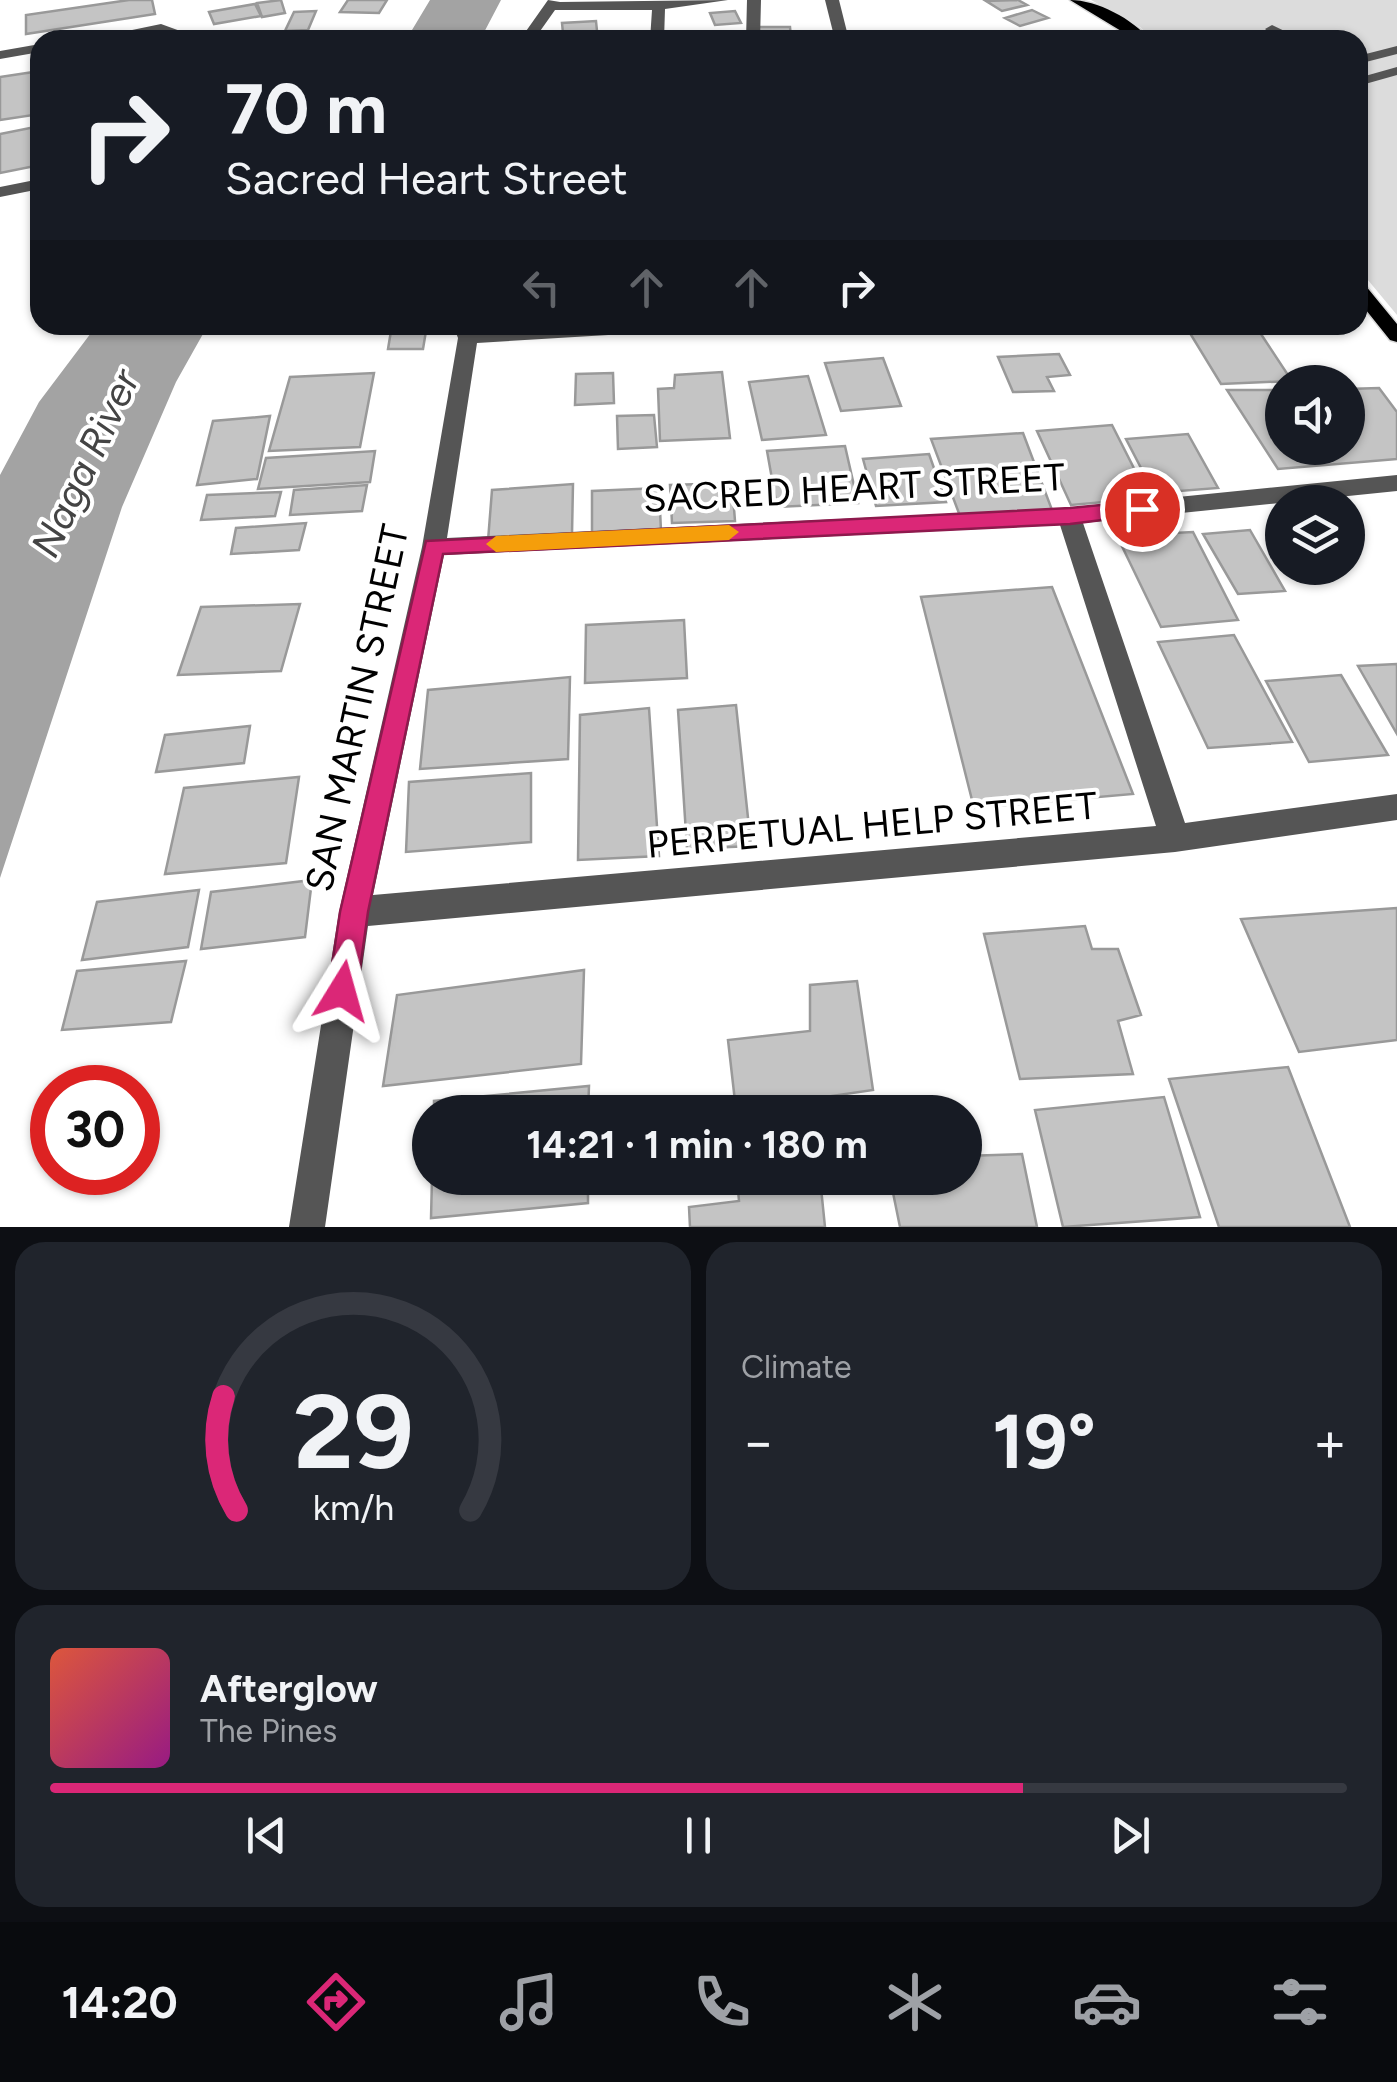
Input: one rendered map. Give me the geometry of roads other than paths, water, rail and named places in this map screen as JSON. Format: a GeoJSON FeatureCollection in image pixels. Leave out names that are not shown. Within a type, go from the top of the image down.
{"type":"FeatureCollection","features":[{"type":"Feature","properties":{"kind":"main road"},"geometry":{"type":"LineString","coordinates":[[1077,0],[1133,30]]}},
{"type":"Feature","properties":{"kind":"main road"},"geometry":{"type":"LineString","coordinates":[[1368,301],[1397,336]]}},
{"type":"Feature","properties":{"kind":"street"},"geometry":{"type":"LineString","coordinates":[[533,30],[554,3],[721,0]]}},
{"type":"Feature","properties":{"kind":"street"},"geometry":{"type":"LineString","coordinates":[[753,30],[754,0]]}},
{"type":"Feature","properties":{"kind":"street"},"geometry":{"type":"LineString","coordinates":[[832,0],[840,30]]}},
{"type":"Feature","properties":{"kind":"street"},"geometry":{"type":"LineString","coordinates":[[657,30],[658,3]]}},
{"type":"Feature","properties":{"kind":"street"},"geometry":{"type":"LineString","coordinates":[[0,55],[30,50]]}},
{"type":"Feature","properties":{"kind":"street"},"geometry":{"type":"LineString","coordinates":[[1368,57],[1397,50]]}},
{"type":"Feature","properties":{"kind":"street"},"geometry":{"type":"LineString","coordinates":[[1368,79],[1397,70]]}},
{"type":"Feature","properties":{"kind":"street"},"geometry":{"type":"LineString","coordinates":[[0,192],[30,186]]}},
{"type":"Feature","properties":{"kind":"street","name":"SAN MARTIN STREET"},"geometry":{"type":"LineString","coordinates":[[307,1227],[354,912],[434,546],[465,335]]}},
{"type":"Feature","properties":{"kind":"street","name":"SACRED HEART STREET"},"geometry":{"type":"LineString","coordinates":[[434,546],[1070,516],[1397,484]]}},
{"type":"Feature","properties":{"kind":"street"},"geometry":{"type":"LineString","coordinates":[[1070,516],[1176,838]]}},
{"type":"Feature","properties":{"kind":"street","name":"PERPETUAL HELP STREET"},"geometry":{"type":"LineString","coordinates":[[354,912],[1176,838],[1397,807]]}},
{"type":"Feature","properties":{"kind":"water"},"geometry":{"type":"Polygon","coordinates":[[[430,0],[501,0],[485,30],[412,30],[430,0]]]}},
{"type":"Feature","properties":{"kind":"water","name":"Naga River"},"geometry":{"type":"Polygon","coordinates":[[[89,335],[202,335],[176,382],[122,507],[0,878],[0,475],[39,402],[89,335]]]}}]}
